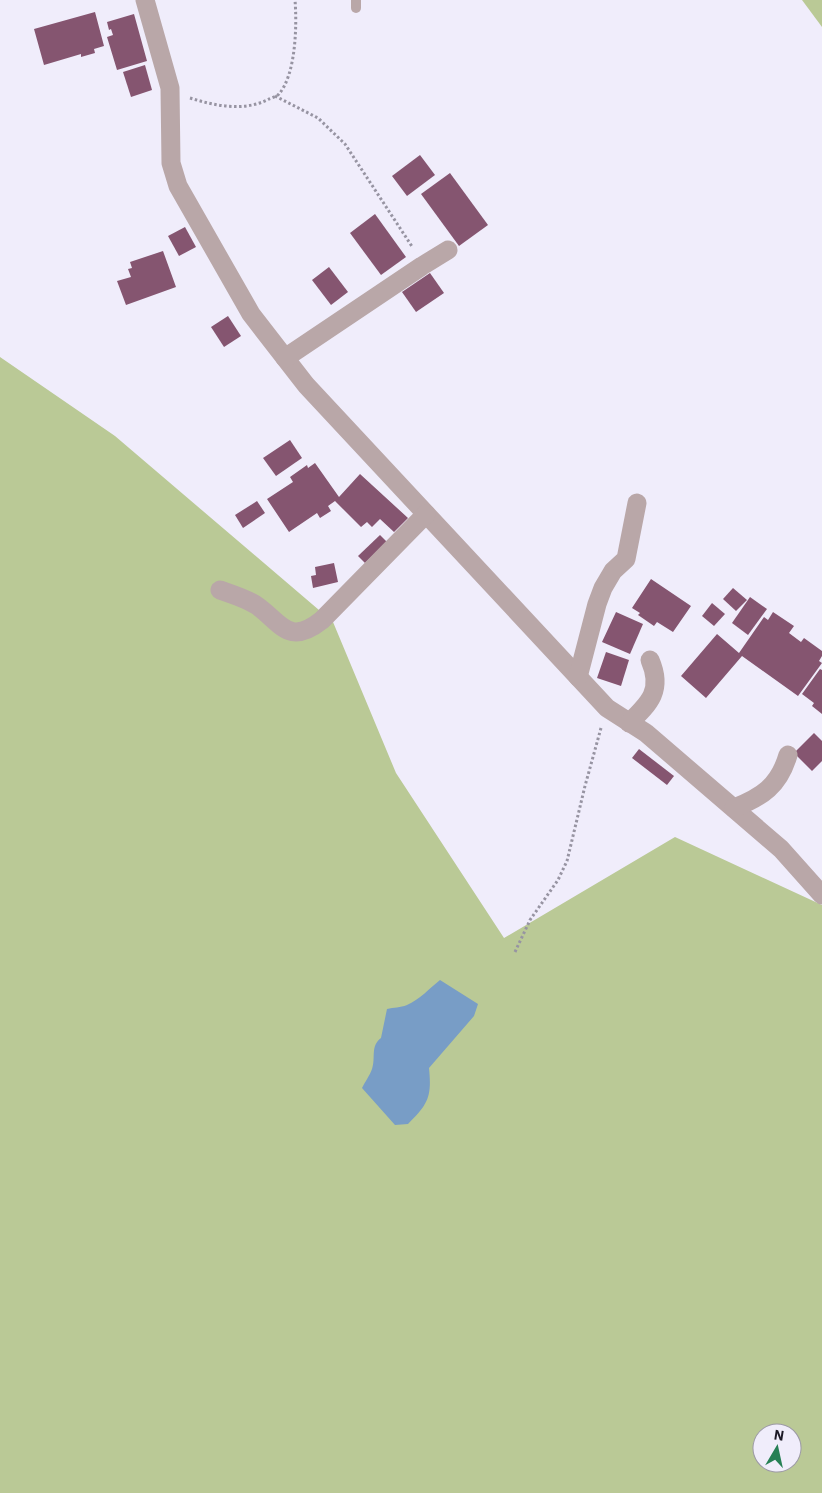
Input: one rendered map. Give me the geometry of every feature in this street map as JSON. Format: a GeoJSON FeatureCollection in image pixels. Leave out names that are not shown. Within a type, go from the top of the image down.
{"type":"FeatureCollection","features":[{"type":"Feature","properties":{"kind":"street"},"geometry":{"type":"LineString","coordinates":[[145,0],[170,92],[171,163],[178,186],[251,314],[306,385],[606,708],[646,733],[734,808],[781,849],[822,894]]}},
{"type":"Feature","properties":{"kind":"street"},"geometry":{"type":"LineString","coordinates":[[285,358],[448,250]]}},
{"type":"Feature","properties":{"kind":"street"},"geometry":{"type":"LineString","coordinates":[[578,677],[603,588],[613,571],[626,559],[636,503]]}},
{"type":"Feature","properties":{"kind":"street"},"geometry":{"type":"LineString","coordinates":[[220,590],[256,605],[286,630],[306,630],[314,627],[322,620],[426,514]]}},
{"type":"Feature","properties":{"kind":"street"},"geometry":{"type":"LineString","coordinates":[[629,723],[653,698],[655,675],[650,660]]}},
{"type":"Feature","properties":{"kind":"street"},"geometry":{"type":"LineString","coordinates":[[734,808],[767,792],[781,771],[788,755]]}},
{"type":"Feature","properties":{"kind":"path"},"geometry":{"type":"LineString","coordinates":[[170,92],[217,106],[256,106],[279,94],[294,58],[295,0]]}},
{"type":"Feature","properties":{"kind":"path"},"geometry":{"type":"LineString","coordinates":[[275,96],[318,118],[345,144],[417,254],[422,266]]}},
{"type":"Feature","properties":{"kind":"path"},"geometry":{"type":"LineString","coordinates":[[514,952],[530,920],[558,880],[567,861],[584,786],[606,708]]}},
{"type":"Feature","properties":{"kind":"green space"},"geometry":{"type":"Polygon","coordinates":[[[802,0],[822,0],[822,27],[802,0]]]}},
{"type":"Feature","properties":{"kind":"green space"},"geometry":{"type":"Polygon","coordinates":[[[0,357],[115,436],[333,622],[396,773],[504,938],[675,837],[822,905],[822,1493],[0,1493],[0,357]]]}},
{"type":"Feature","properties":{"kind":"water"},"geometry":{"type":"Polygon","coordinates":[[[440,980],[478,1004],[474,1016],[429,1068],[429,1093],[420,1111],[408,1124],[395,1125],[362,1088],[372,1069],[374,1048],[381,1038],[387,1009],[402,1007],[411,1003],[440,980]]]}},
{"type":"Feature","properties":{"kind":"building"},"geometry":{"type":"Polygon","coordinates":[[[95,12],[104,46],[94,49],[95,53],[81,57],[81,54],[44,65],[34,29],[95,12]]]}},
{"type":"Feature","properties":{"kind":"building"},"geometry":{"type":"Polygon","coordinates":[[[134,14],[147,61],[117,70],[107,37],[113,35],[111,29],[109,30],[107,22],[134,14]]]}},
{"type":"Feature","properties":{"kind":"building"},"geometry":{"type":"Polygon","coordinates":[[[145,65],[152,90],[131,97],[123,72],[145,65]]]}},
{"type":"Feature","properties":{"kind":"building"},"geometry":{"type":"Polygon","coordinates":[[[420,155],[435,175],[407,196],[392,176],[420,155]]]}},
{"type":"Feature","properties":{"kind":"building"},"geometry":{"type":"Polygon","coordinates":[[[450,173],[488,225],[459,246],[421,194],[450,173]]]}},
{"type":"Feature","properties":{"kind":"building"},"geometry":{"type":"Polygon","coordinates":[[[375,214],[406,257],[381,275],[350,233],[375,214]]]}},
{"type":"Feature","properties":{"kind":"building"},"geometry":{"type":"Polygon","coordinates":[[[185,227],[196,247],[179,256],[168,236],[185,227]]]}},
{"type":"Feature","properties":{"kind":"building"},"geometry":{"type":"Polygon","coordinates":[[[163,251],[176,287],[126,305],[117,281],[131,277],[128,269],[132,268],[130,262],[163,251]]]}},
{"type":"Feature","properties":{"kind":"building"},"geometry":{"type":"Polygon","coordinates":[[[329,267],[348,292],[331,305],[312,280],[329,267]]]}},
{"type":"Feature","properties":{"kind":"building"},"geometry":{"type":"Polygon","coordinates":[[[430,273],[444,293],[416,312],[402,292],[430,273]]]}},
{"type":"Feature","properties":{"kind":"building"},"geometry":{"type":"Polygon","coordinates":[[[228,316],[241,336],[224,347],[211,327],[228,316]]]}},
{"type":"Feature","properties":{"kind":"building"},"geometry":{"type":"Polygon","coordinates":[[[290,440],[302,458],[276,476],[263,458],[290,440]]]}},
{"type":"Feature","properties":{"kind":"building"},"geometry":{"type":"Polygon","coordinates":[[[315,463],[339,497],[360,474],[408,518],[394,532],[380,519],[372,527],[367,522],[361,527],[335,501],[328,506],[331,511],[320,518],[317,513],[289,532],[267,499],[293,482],[290,477],[307,465],[308,468],[315,463]]]}},
{"type":"Feature","properties":{"kind":"building"},"geometry":{"type":"Polygon","coordinates":[[[257,501],[265,513],[243,528],[235,515],[257,501]]]}},
{"type":"Feature","properties":{"kind":"building"},"geometry":{"type":"Polygon","coordinates":[[[380,535],[387,542],[365,563],[358,556],[380,535]]]}},
{"type":"Feature","properties":{"kind":"building"},"geometry":{"type":"Polygon","coordinates":[[[334,563],[338,582],[313,588],[311,576],[316,575],[315,567],[334,563]]]}},
{"type":"Feature","properties":{"kind":"building"},"geometry":{"type":"Polygon","coordinates":[[[651,579],[691,606],[673,632],[657,622],[654,626],[638,615],[640,613],[632,608],[651,579]]]}},
{"type":"Feature","properties":{"kind":"building"},"geometry":{"type":"Polygon","coordinates":[[[733,588],[747,600],[736,611],[723,599],[733,588]]]}},
{"type":"Feature","properties":{"kind":"building"},"geometry":{"type":"Polygon","coordinates":[[[750,597],[767,609],[748,635],[732,623],[750,597]]]}},
{"type":"Feature","properties":{"kind":"building"},"geometry":{"type":"Polygon","coordinates":[[[712,603],[725,614],[714,626],[702,616],[712,603]]]}},
{"type":"Feature","properties":{"kind":"building"},"geometry":{"type":"Polygon","coordinates":[[[616,612],[643,624],[630,654],[602,642],[616,612]]]}},
{"type":"Feature","properties":{"kind":"building"},"geometry":{"type":"Polygon","coordinates":[[[773,612],[794,626],[789,633],[801,642],[804,638],[822,651],[819,661],[822,663],[798,696],[742,656],[706,698],[681,676],[717,634],[739,653],[764,617],[768,620],[773,612]]]}},
{"type":"Feature","properties":{"kind":"building"},"geometry":{"type":"Polygon","coordinates":[[[606,652],[629,660],[621,686],[597,678],[606,652]]]}},
{"type":"Feature","properties":{"kind":"building"},"geometry":{"type":"Polygon","coordinates":[[[820,669],[822,670],[822,714],[812,706],[814,703],[802,694],[820,669]]]}},
{"type":"Feature","properties":{"kind":"building"},"geometry":{"type":"Polygon","coordinates":[[[814,733],[822,741],[822,761],[812,771],[794,753],[814,733]]]}},
{"type":"Feature","properties":{"kind":"building"},"geometry":{"type":"Polygon","coordinates":[[[639,749],[674,776],[667,785],[632,758],[639,749]]]}}]}
